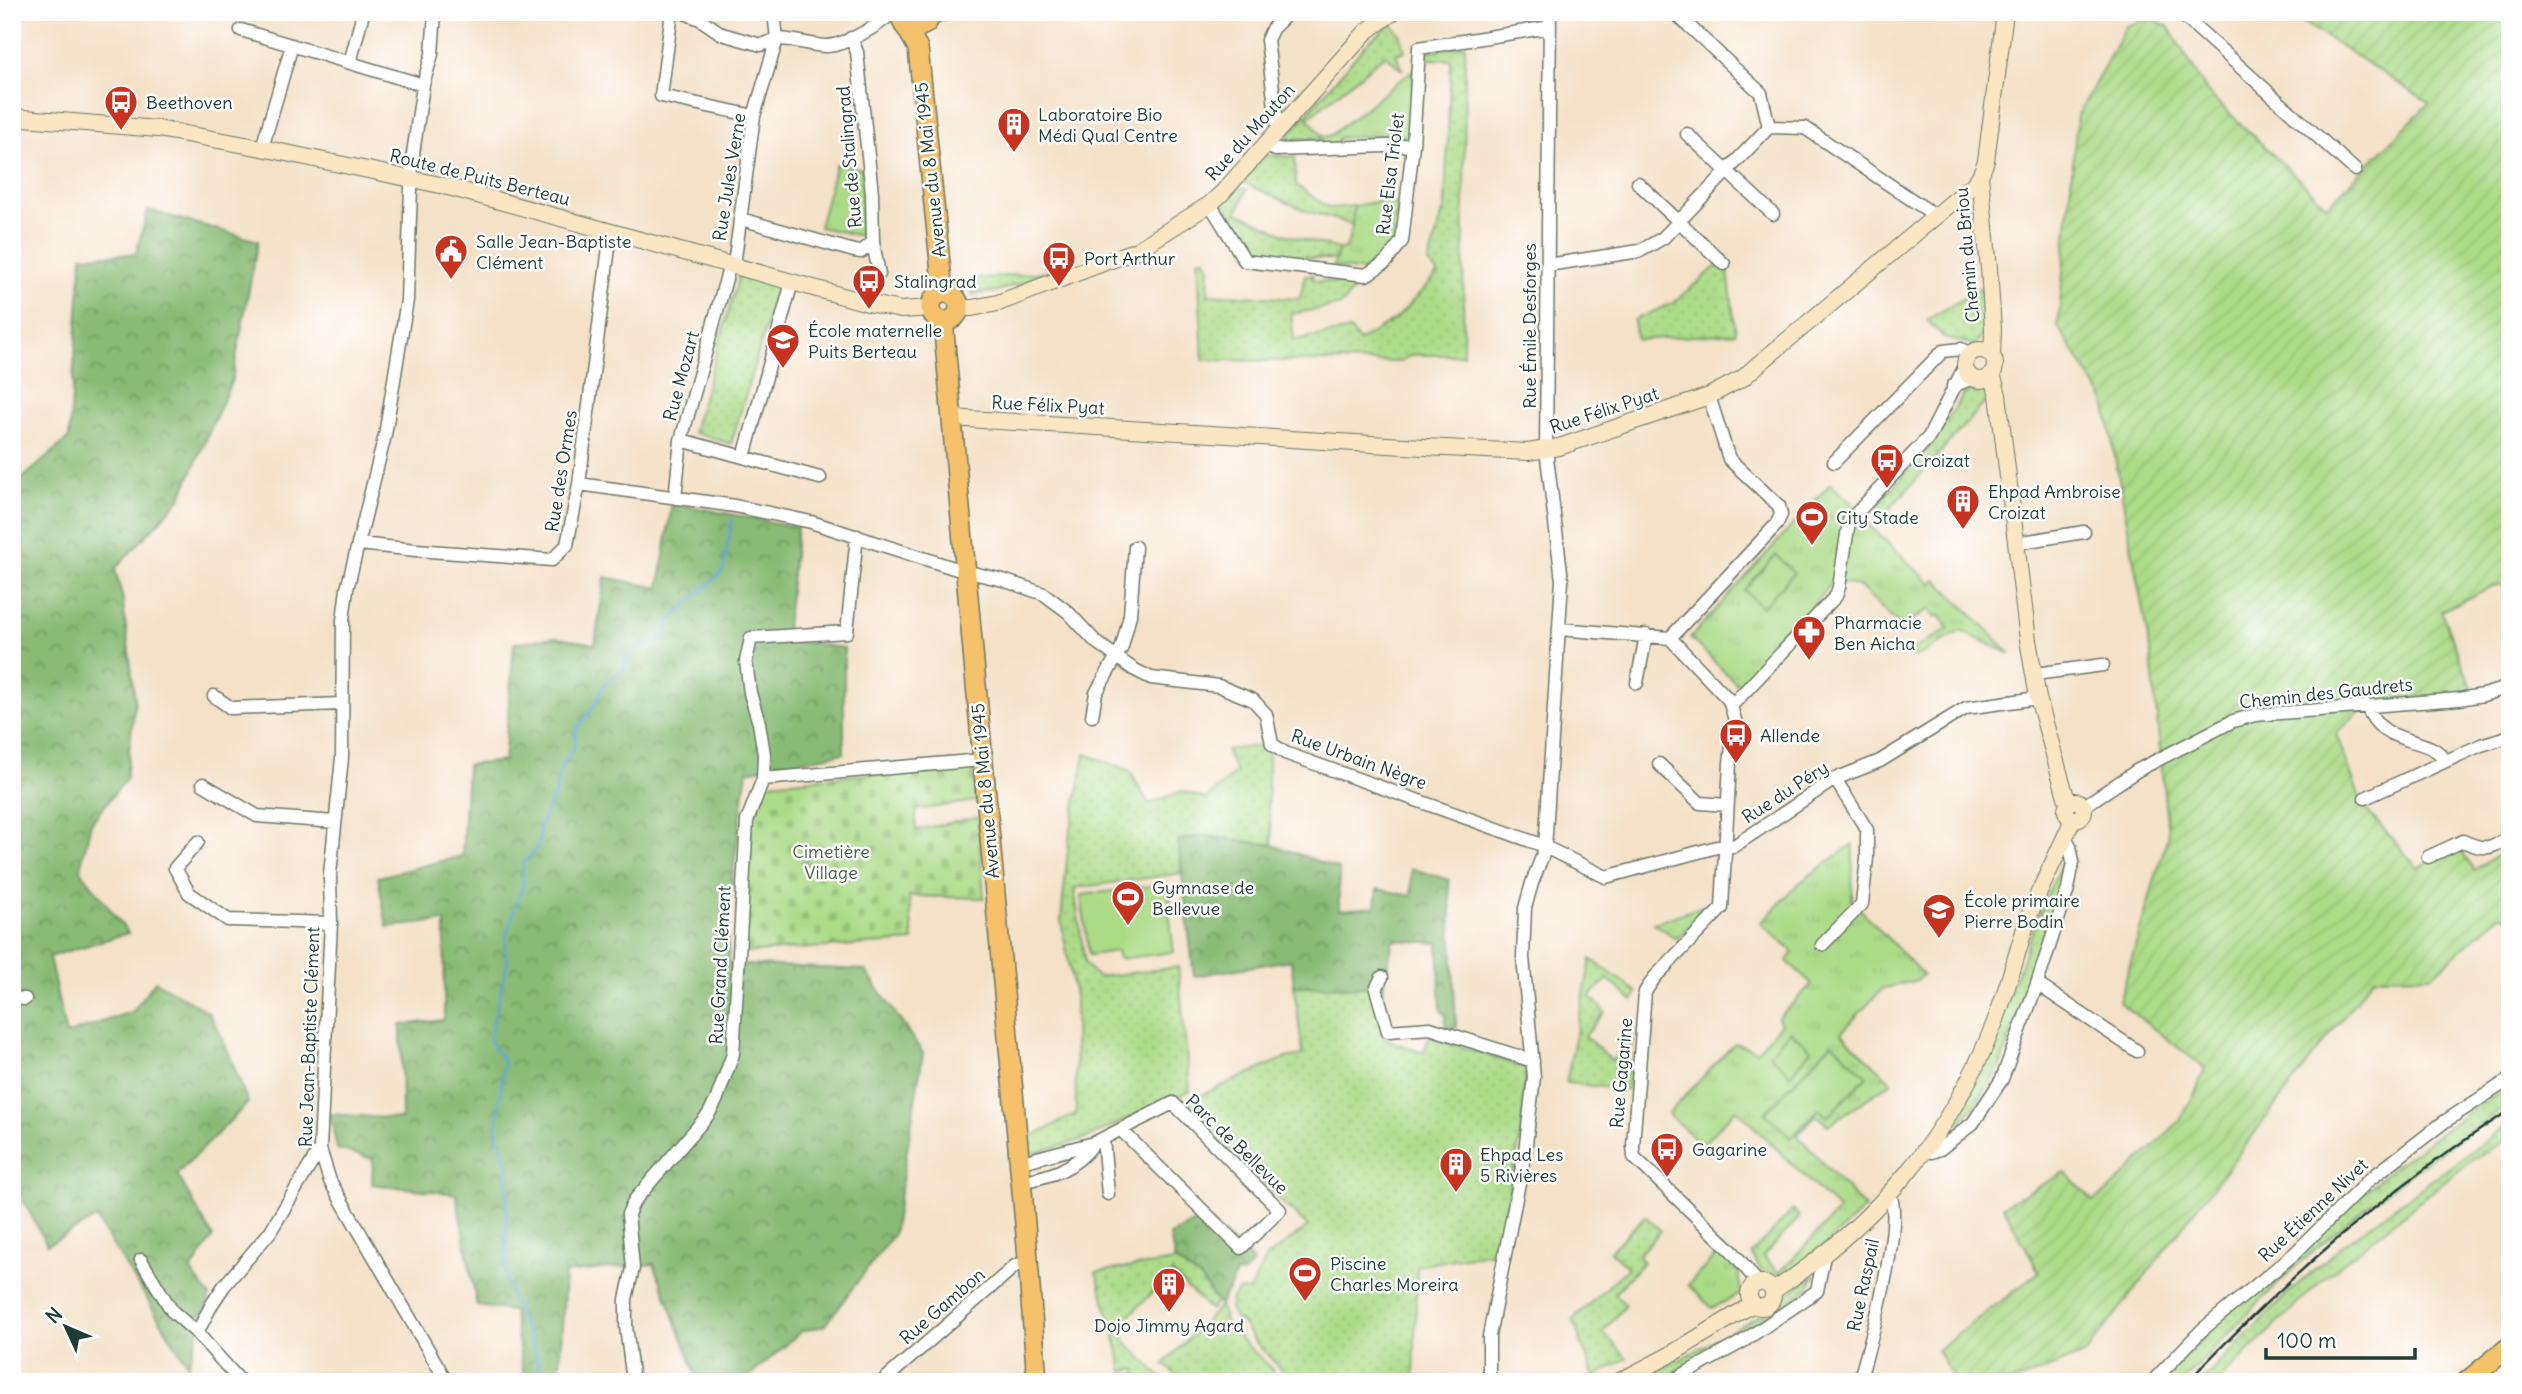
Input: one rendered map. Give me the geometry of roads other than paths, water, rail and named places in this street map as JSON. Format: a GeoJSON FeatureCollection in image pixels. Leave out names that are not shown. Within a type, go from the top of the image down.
{"type":"FeatureCollection","features":[{"type":"Feature","properties":{"kind":"main road"},"geometry":{"type":"LineString","coordinates":[[897,20],[920,29],[929,19]]}},
{"type":"Feature","properties":{"kind":"main road","name":"Avenue du 8 Mai 1945"},"geometry":{"type":"LineString","coordinates":[[929,19],[918,48],[943,292]]}},
{"type":"Feature","properties":{"kind":"main road","name":"Avenue du 8 Mai 1945"},"geometry":{"type":"LineString","coordinates":[[897,20],[918,48]]}},
{"type":"Feature","properties":{"kind":"main road"},"geometry":{"type":"LineString","coordinates":[[943,292],[955,296],[960,308],[957,316],[938,315],[935,296],[943,292]]}},
{"type":"Feature","properties":{"kind":"main road","name":"Avenue du 8 Mai 1945"},"geometry":{"type":"LineString","coordinates":[[938,315],[967,572],[1037,1382]]}},
{"type":"Feature","properties":{"kind":"main road"},"geometry":{"type":"LineString","coordinates":[[2466,1382],[2510,1346]]}},
{"type":"Feature","properties":{"kind":"street"},"geometry":{"type":"LineString","coordinates":[[350,62],[362,17],[359,12]]}},
{"type":"Feature","properties":{"kind":"street","name":"Rue Jean-Baptiste Clément"},"geometry":{"type":"LineString","coordinates":[[435,12],[432,54],[424,85],[411,179],[407,300],[385,435],[344,610],[342,758],[330,874],[331,923],[320,1149],[330,1181],[447,1382]]}},
{"type":"Feature","properties":{"kind":"street"},"geometry":{"type":"LineString","coordinates":[[672,12],[661,96],[754,116]]}},
{"type":"Feature","properties":{"kind":"street"},"geometry":{"type":"LineString","coordinates":[[682,12],[700,19],[722,34],[761,45],[777,39],[830,46],[897,20]]}},
{"type":"Feature","properties":{"kind":"street"},"geometry":{"type":"LineString","coordinates":[[774,12],[777,39]]}},
{"type":"Feature","properties":{"kind":"street"},"geometry":{"type":"LineString","coordinates":[[929,19],[947,12]]}},
{"type":"Feature","properties":{"kind":"street"},"geometry":{"type":"LineString","coordinates":[[1281,128],[1277,123],[1267,40],[1272,29],[1289,12]]}},
{"type":"Feature","properties":{"kind":"street","name":"Rue du Mouton"},"geometry":{"type":"LineString","coordinates":[[960,308],[998,303],[1138,250],[1210,204],[1366,32],[1393,12]]}},
{"type":"Feature","properties":{"kind":"street","name":"Rue Émile Desforges"},"geometry":{"type":"LineString","coordinates":[[1489,1382],[1489,1336],[1525,1152],[1534,1077],[1523,930],[1531,883],[1545,849],[1562,580],[1546,449],[1550,12]]}},
{"type":"Feature","properties":{"kind":"street"},"geometry":{"type":"LineString","coordinates":[[1674,12],[1761,93],[1769,127]]}},
{"type":"Feature","properties":{"kind":"street"},"geometry":{"type":"LineString","coordinates":[[1980,176],[1986,161],[2005,12]]}},
{"type":"Feature","properties":{"kind":"street"},"geometry":{"type":"LineString","coordinates":[[2179,12],[2355,170]]}},
{"type":"Feature","properties":{"kind":"street","name":"Rue Elsa Triolet"},"geometry":{"type":"LineString","coordinates":[[1210,204],[1245,261],[1366,275],[1386,262],[1402,241],[1413,145],[1419,48],[1550,27]]}},
{"type":"Feature","properties":{"kind":"street"},"geometry":{"type":"LineString","coordinates":[[241,30],[424,85]]}},
{"type":"Feature","properties":{"kind":"street","name":"Rue de Stalingrad"},"geometry":{"type":"LineString","coordinates":[[851,38],[858,52],[872,193],[873,242],[879,274]]}},
{"type":"Feature","properties":{"kind":"street","name":"Rue Jules Verne"},"geometry":{"type":"LineString","coordinates":[[730,265],[735,258],[754,116],[777,39]]}},
{"type":"Feature","properties":{"kind":"street"},"geometry":{"type":"LineString","coordinates":[[262,148],[292,45]]}},
{"type":"Feature","properties":{"kind":"street","name":"Route de Puits Berteau"},"geometry":{"type":"LineString","coordinates":[[12,117],[153,128],[411,179],[792,282],[901,310],[938,315]]}},
{"type":"Feature","properties":{"kind":"street"},"geometry":{"type":"LineString","coordinates":[[1547,265],[1640,251],[1663,238],[1769,127],[1805,128],[1936,216]]}},
{"type":"Feature","properties":{"kind":"street"},"geometry":{"type":"LineString","coordinates":[[1687,134],[1773,214]]}},
{"type":"Feature","properties":{"kind":"street"},"geometry":{"type":"LineString","coordinates":[[1265,145],[1275,150],[1413,145]]}},
{"type":"Feature","properties":{"kind":"street","name":"Rue Félix Pyat"},"geometry":{"type":"LineString","coordinates":[[951,418],[1528,452],[1559,447],[1709,396],[1743,378],[1980,176]]}},
{"type":"Feature","properties":{"kind":"street","name":"Chemin du Briou"},"geometry":{"type":"LineString","coordinates":[[1980,176],[1993,330],[1980,365],[1998,395],[2028,640],[2038,698],[2073,802],[2066,810],[2068,816],[2073,819],[2065,837]]}},
{"type":"Feature","properties":{"kind":"street"},"geometry":{"type":"LineString","coordinates":[[1638,183],[1724,264]]}},
{"type":"Feature","properties":{"kind":"street"},"geometry":{"type":"LineString","coordinates":[[741,219],[854,251],[861,251],[873,242]]}},
{"type":"Feature","properties":{"kind":"street","name":"Rue des Ormes"},"geometry":{"type":"LineString","coordinates":[[359,544],[430,552],[552,560],[567,545],[579,484],[611,231]]}},
{"type":"Feature","properties":{"kind":"street","name":"Rue Mozart"},"geometry":{"type":"LineString","coordinates":[[675,498],[681,440],[730,265]]}},
{"type":"Feature","properties":{"kind":"street"},"geometry":{"type":"LineString","coordinates":[[744,457],[792,282]]}},
{"type":"Feature","properties":{"kind":"street"},"geometry":{"type":"LineString","coordinates":[[1559,629],[1670,638],[1732,705],[1836,596],[1849,521],[1929,437],[1953,386],[1980,365],[1961,349],[1943,351],[1835,462]]}},
{"type":"Feature","properties":{"kind":"street"},"geometry":{"type":"LineString","coordinates":[[1670,638],[1776,525],[1781,515],[1779,506],[1729,459],[1709,396]]}},
{"type":"Feature","properties":{"kind":"street"},"geometry":{"type":"LineString","coordinates":[[681,440],[820,478]]}},
{"type":"Feature","properties":{"kind":"street","name":"Rue Urbain Nègre"},"geometry":{"type":"LineString","coordinates":[[579,484],[735,506],[811,522],[1044,594],[1068,612],[1096,642],[1118,659],[1151,678],[1219,686],[1253,701],[1266,714],[1272,744],[1285,753],[1404,794],[1545,849]]}},
{"type":"Feature","properties":{"kind":"street"},"geometry":{"type":"LineString","coordinates":[[2016,543],[2084,532]]}},
{"type":"Feature","properties":{"kind":"street","name":"Rue Grand Clément"},"geometry":{"type":"LineString","coordinates":[[633,1382],[626,1326],[626,1299],[634,1268],[628,1214],[634,1201],[708,1115],[733,1054],[747,821],[762,779],[764,754],[750,693],[746,661],[751,638],[847,632],[857,536]]}},
{"type":"Feature","properties":{"kind":"street"},"geometry":{"type":"LineString","coordinates":[[1092,716],[1096,693],[1118,659],[1130,615],[1135,547]]}},
{"type":"Feature","properties":{"kind":"street"},"geometry":{"type":"LineString","coordinates":[[1637,684],[1646,635]]}},
{"type":"Feature","properties":{"kind":"street"},"geometry":{"type":"LineString","coordinates":[[2035,674],[2103,665]]}},
{"type":"Feature","properties":{"kind":"street","name":"Chemin des Gaudrets"},"geometry":{"type":"LineString","coordinates":[[2073,802],[2234,721],[2255,715],[2459,699],[2510,687]]}},
{"type":"Feature","properties":{"kind":"street"},"geometry":{"type":"LineString","coordinates":[[214,696],[231,708],[342,704]]}},
{"type":"Feature","properties":{"kind":"street","name":"Rue du Péry"},"geometry":{"type":"LineString","coordinates":[[1545,849],[1606,877],[1725,846],[1734,846],[1835,779],[1880,761],[1966,708],[2038,698]]}},
{"type":"Feature","properties":{"kind":"street","name":"Rue Gagarine"},"geometry":{"type":"LineString","coordinates":[[1732,705],[1735,720],[1727,805],[1722,908],[1655,977],[1645,992],[1633,1146],[1634,1157],[1733,1252],[1758,1283]]}},
{"type":"Feature","properties":{"kind":"street"},"geometry":{"type":"LineString","coordinates":[[2367,705],[2371,717],[2382,727],[2400,739],[2442,754],[2445,761]]}},
{"type":"Feature","properties":{"kind":"street"},"geometry":{"type":"LineString","coordinates":[[2365,799],[2481,745],[2510,736]]}},
{"type":"Feature","properties":{"kind":"street"},"geometry":{"type":"LineString","coordinates":[[762,779],[982,760]]}},
{"type":"Feature","properties":{"kind":"street"},"geometry":{"type":"LineString","coordinates":[[1659,764],[1700,803],[1727,805]]}},
{"type":"Feature","properties":{"kind":"street"},"geometry":{"type":"LineString","coordinates":[[1822,945],[1862,904],[1867,858],[1867,830],[1835,779]]}},
{"type":"Feature","properties":{"kind":"street"},"geometry":{"type":"LineString","coordinates":[[203,784],[257,816],[335,822]]}},
{"type":"Feature","properties":{"kind":"street"},"geometry":{"type":"LineString","coordinates":[[1926,1151],[1940,1149],[1973,1123],[2002,1079],[2068,889],[2073,862],[2065,837]]}},
{"type":"Feature","properties":{"kind":"street"},"geometry":{"type":"LineString","coordinates":[[1773,1291],[1824,1256],[1889,1195],[1926,1151],[1961,1096],[1995,1022],[2029,916],[2065,837]]}},
{"type":"Feature","properties":{"kind":"street"},"geometry":{"type":"LineString","coordinates":[[2428,857],[2463,841],[2480,849],[2497,845],[2510,837]]}},
{"type":"Feature","properties":{"kind":"street"},"geometry":{"type":"LineString","coordinates":[[198,842],[176,868],[189,893],[228,920],[331,923]]}},
{"type":"Feature","properties":{"kind":"street"},"geometry":{"type":"LineString","coordinates":[[1382,977],[1376,989],[1388,1031],[1430,1028],[1533,1061]]}},
{"type":"Feature","properties":{"kind":"street"},"geometry":{"type":"LineString","coordinates":[[2037,984],[2137,1051]]}},
{"type":"Feature","properties":{"kind":"street","name":"Rue Étienne Nivet"},"geometry":{"type":"LineString","coordinates":[[2151,1382],[2202,1330],[2294,1254],[2370,1180],[2444,1122],[2510,1079]]}},
{"type":"Feature","properties":{"kind":"street","name":"Parc de Bellevue"},"geometry":{"type":"LineString","coordinates":[[1019,1173],[1098,1141],[1173,1103],[1280,1210],[1241,1248],[1121,1130]]}},
{"type":"Feature","properties":{"kind":"street"},"geometry":{"type":"LineString","coordinates":[[1098,1141],[1108,1194]]}},
{"type":"Feature","properties":{"kind":"street","name":"Parc de Bellevue"},"geometry":{"type":"LineString","coordinates":[[1019,1173],[1057,1173],[1082,1159],[1098,1141]]}},
{"type":"Feature","properties":{"kind":"street"},"geometry":{"type":"LineString","coordinates":[[197,1333],[224,1286],[270,1232],[320,1149]]}},
{"type":"Feature","properties":{"kind":"street","name":"Rue Raspail"},"geometry":{"type":"LineString","coordinates":[[1859,1382],[1894,1227],[1893,1201],[1889,1195]]}},
{"type":"Feature","properties":{"kind":"street"},"geometry":{"type":"LineString","coordinates":[[1670,1382],[1742,1342],[1817,1291],[1824,1256]]}},
{"type":"Feature","properties":{"kind":"street"},"geometry":{"type":"LineString","coordinates":[[141,1260],[172,1311],[197,1333],[241,1382]]}},
{"type":"Feature","properties":{"kind":"street","name":"Rue Gambon"},"geometry":{"type":"LineString","coordinates":[[882,1382],[1015,1266],[1028,1261]]}},
{"type":"Feature","properties":{"kind":"street"},"geometry":{"type":"LineString","coordinates":[[1618,1382],[1668,1356],[1753,1304],[1763,1307],[1769,1304],[1773,1291],[1765,1283],[1752,1287],[1749,1293],[1753,1304]]}},
{"type":"Feature","properties":{"kind":"waterway"},"geometry":{"type":"LineString","coordinates":[[538,1382],[537,1355],[510,1295],[505,1271],[508,1164],[496,1134],[504,1061],[489,1040],[507,964],[505,939],[523,884],[523,863],[539,846],[540,825],[555,795],[561,766],[574,749],[576,730],[594,706],[604,685],[625,668],[628,656],[638,647],[666,639],[668,622],[723,571],[732,519]]}},
{"type":"Feature","properties":{"kind":"railway"},"geometry":{"type":"LineString","coordinates":[[2187,1382],[2263,1306],[2340,1236],[2422,1171],[2510,1110]]}},
{"type":"Feature","properties":{"kind":"place","name":"Beethoven"},"geometry":{"type":"Point","coordinates":[121,132]}},
{"type":"Feature","properties":{"kind":"place","name":"Laboratoire Bio Médi Qual Centre"},"geometry":{"type":"Point","coordinates":[1014,154]}},
{"type":"Feature","properties":{"kind":"place","name":"Salle Jean-Baptiste Clément"},"geometry":{"type":"Point","coordinates":[451,281]}},
{"type":"Feature","properties":{"kind":"place","name":"Port Arthur"},"geometry":{"type":"Point","coordinates":[1059,288]}},
{"type":"Feature","properties":{"kind":"place","name":"Stalingrad"},"geometry":{"type":"Point","coordinates":[869,311]}},
{"type":"Feature","properties":{"kind":"place","name":"École maternelle Puits Berteau"},"geometry":{"type":"Point","coordinates":[783,370]}},
{"type":"Feature","properties":{"kind":"place","name":"Croizat"},"geometry":{"type":"Point","coordinates":[1887,490]}},
{"type":"Feature","properties":{"kind":"place","name":"Ehpad Ambroise Croizat"},"geometry":{"type":"Point","coordinates":[1963,531]}},
{"type":"Feature","properties":{"kind":"place","name":"City Stade"},"geometry":{"type":"Point","coordinates":[1812,547]}},
{"type":"Feature","properties":{"kind":"place","name":"Pharmacie Ben Aicha"},"geometry":{"type":"Point","coordinates":[1809,662]}},
{"type":"Feature","properties":{"kind":"place","name":"Allende"},"geometry":{"type":"Point","coordinates":[1736,765]}},
{"type":"Feature","properties":{"kind":"place","name":"Gymnase de Bellevue"},"geometry":{"type":"Point","coordinates":[1128,927]}},
{"type":"Feature","properties":{"kind":"place","name":"École primaire Pierre Bodin"},"geometry":{"type":"Point","coordinates":[1939,940]}},
{"type":"Feature","properties":{"kind":"place","name":"Gagarine"},"geometry":{"type":"Point","coordinates":[1667,1179]}},
{"type":"Feature","properties":{"kind":"place","name":"Ehpad Les 5 Rivières"},"geometry":{"type":"Point","coordinates":[1456,1194]}},
{"type":"Feature","properties":{"kind":"place","name":"Piscine Charles Moreira"},"geometry":{"type":"Point","coordinates":[1305,1303]}},
{"type":"Feature","properties":{"kind":"place","name":"Dojo Jimmy Agard"},"geometry":{"type":"Point","coordinates":[1169,1314]}},
{"type":"Feature","properties":{"kind":"park label","name":"Cimetière Village"},"geometry":{"type":"Point","coordinates":[831,861]}}]}
